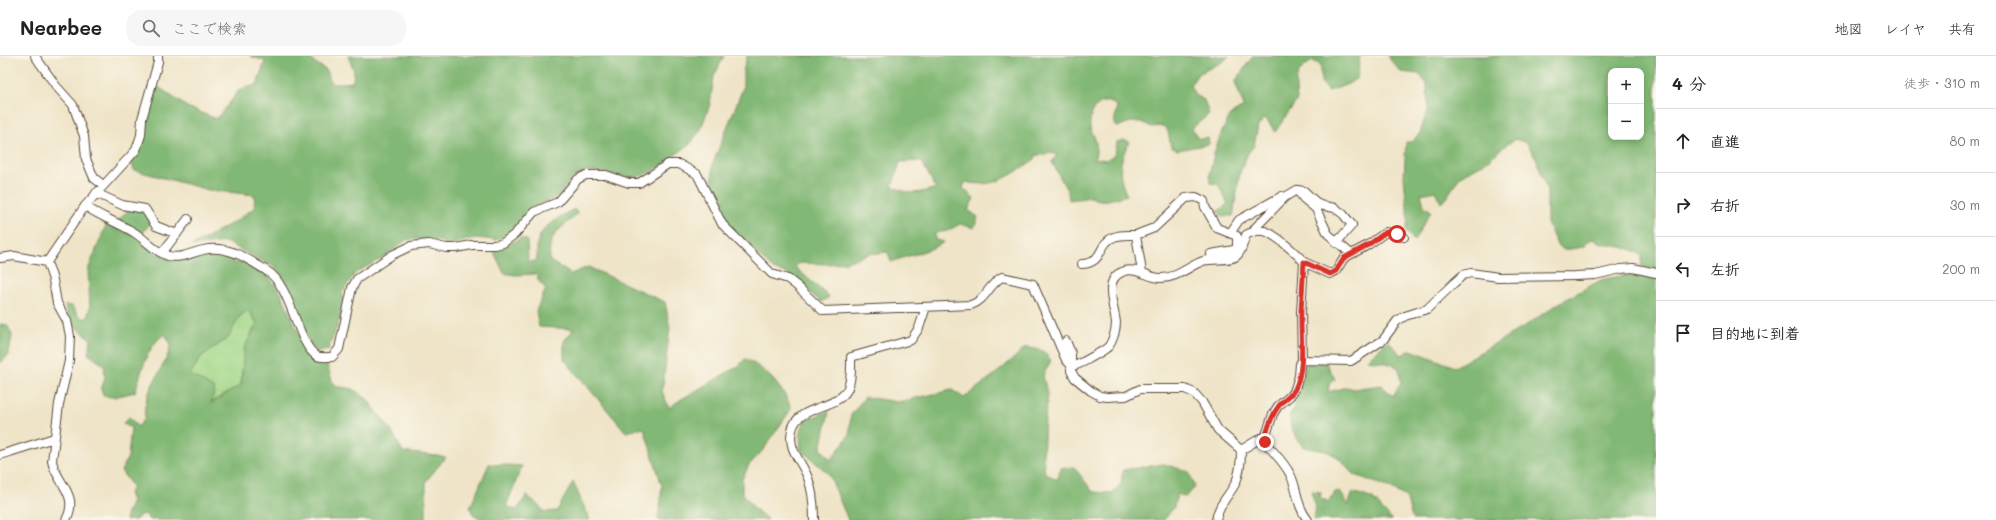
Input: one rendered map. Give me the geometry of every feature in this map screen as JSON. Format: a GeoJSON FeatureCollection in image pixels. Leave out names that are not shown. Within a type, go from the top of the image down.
{"type":"FeatureCollection","features":[{"type":"Feature","properties":{"kind":"street"},"geometry":{"type":"LineString","coordinates":[[35,56],[56,86],[73,105],[84,136],[86,159],[94,178],[103,185]]}},
{"type":"Feature","properties":{"kind":"street"},"geometry":{"type":"LineString","coordinates":[[47,262],[84,206],[136,150],[141,136],[142,119],[158,62],[158,56]]}},
{"type":"Feature","properties":{"kind":"street"},"geometry":{"type":"LineString","coordinates":[[84,206],[99,216],[135,233],[162,253],[174,257],[183,257],[202,250],[222,248],[230,250],[269,272],[282,288],[304,338],[313,353],[318,357],[332,357],[339,349],[352,288],[357,279],[392,255],[411,246],[429,244],[451,248],[472,245],[499,244],[515,234],[534,212],[558,202],[578,179],[586,175],[606,176],[629,183],[639,183],[668,164],[679,164],[697,174],[722,224],[772,274],[788,279],[798,286],[823,311],[876,310],[914,306],[926,307],[971,305],[980,302],[994,282],[1002,277],[1033,284],[1066,360],[1072,366]]}},
{"type":"Feature","properties":{"kind":"street"},"geometry":{"type":"LineString","coordinates":[[1297,190],[1304,199],[1316,209],[1328,234],[1336,243],[1352,254]]}},
{"type":"Feature","properties":{"kind":"street"},"geometry":{"type":"LineString","coordinates":[[1256,231],[1255,228],[1285,197],[1297,190],[1304,191],[1319,205],[1335,208],[1343,214],[1352,225],[1336,243]]}},
{"type":"Feature","properties":{"kind":"street"},"geometry":{"type":"LineString","coordinates":[[96,193],[122,205],[145,210],[156,226],[177,234]]}},
{"type":"Feature","properties":{"kind":"street"},"geometry":{"type":"LineString","coordinates":[[1231,232],[1239,220],[1282,196],[1285,197]]}},
{"type":"Feature","properties":{"kind":"street"},"geometry":{"type":"LineString","coordinates":[[1082,264],[1089,264],[1097,259],[1107,241],[1114,237],[1136,235],[1154,228],[1186,198],[1191,197],[1204,202],[1205,207],[1217,228],[1231,232],[1238,236],[1237,247],[1234,250],[1207,254],[1204,256],[1203,261]]}},
{"type":"Feature","properties":{"kind":"street"},"geometry":{"type":"LineString","coordinates":[[162,253],[188,219]]}},
{"type":"Feature","properties":{"kind":"street"},"geometry":{"type":"LineString","coordinates":[[1072,366],[1078,365],[1102,351],[1112,340],[1116,322],[1111,303],[1112,285],[1115,279],[1122,272],[1142,272],[1158,278],[1175,276],[1203,261],[1236,257],[1240,252],[1246,235],[1262,230],[1269,232],[1299,256],[1304,262],[1330,274],[1336,271],[1344,258],[1386,232],[1404,237]]}},
{"type":"Feature","properties":{"kind":"street"},"geometry":{"type":"LineString","coordinates":[[1136,235],[1142,272]]}},
{"type":"Feature","properties":{"kind":"street"},"geometry":{"type":"LineString","coordinates":[[0,258],[14,256],[47,262]]}},
{"type":"Feature","properties":{"kind":"street"},"geometry":{"type":"LineString","coordinates":[[47,262],[53,280],[57,303],[67,321],[70,336],[69,361],[54,438],[52,461],[54,470],[68,492],[70,504],[66,520]]}},
{"type":"Feature","properties":{"kind":"street"},"geometry":{"type":"LineString","coordinates":[[1304,262],[1301,312],[1302,360],[1295,389],[1290,396],[1278,406],[1265,438],[1265,442],[1290,474],[1294,484],[1297,502],[1308,520]]}},
{"type":"Feature","properties":{"kind":"street"},"geometry":{"type":"LineString","coordinates":[[1302,360],[1351,361],[1383,340],[1397,321],[1405,316],[1426,309],[1463,275],[1471,273],[1498,277],[1595,275],[1633,268],[1656,272]]}},
{"type":"Feature","properties":{"kind":"street"},"geometry":{"type":"LineString","coordinates":[[814,520],[814,498],[809,479],[793,451],[790,441],[793,426],[805,414],[839,399],[846,391],[850,383],[851,356],[910,340],[919,328],[926,307]]}},
{"type":"Feature","properties":{"kind":"street"},"geometry":{"type":"LineString","coordinates":[[1066,341],[1071,353],[1071,372],[1075,378],[1100,396],[1126,396],[1140,389],[1185,389],[1194,393],[1202,402],[1218,430],[1241,450]]}},
{"type":"Feature","properties":{"kind":"street"},"geometry":{"type":"LineString","coordinates":[[0,455],[54,438]]}},
{"type":"Feature","properties":{"kind":"street"},"geometry":{"type":"LineString","coordinates":[[1241,450],[1261,438],[1265,438]]}},
{"type":"Feature","properties":{"kind":"street"},"geometry":{"type":"LineString","coordinates":[[1216,520],[1219,508],[1235,484],[1239,471],[1241,450]]}},
{"type":"Feature","properties":{"kind":"green space"},"geometry":{"type":"Polygon","coordinates":[[[250,56],[306,56],[327,71],[331,84],[353,82],[354,71],[348,56],[724,56],[714,76],[710,104],[700,131],[690,144],[656,169],[640,176],[626,177],[591,171],[580,173],[569,181],[563,192],[551,200],[535,206],[515,229],[496,240],[476,238],[448,245],[440,241],[415,239],[406,240],[381,259],[355,273],[342,293],[345,305],[328,350],[319,352],[310,345],[282,277],[274,267],[226,242],[192,246],[236,221],[254,208],[255,195],[209,190],[134,170],[130,159],[138,151],[157,86],[187,107],[217,119],[240,89],[257,85],[265,61],[250,56]]]}},
{"type":"Feature","properties":{"kind":"green space"},"geometry":{"type":"Polygon","coordinates":[[[747,56],[1229,56],[1224,61],[1198,74],[1191,84],[1194,94],[1204,100],[1209,114],[1192,128],[1198,139],[1208,138],[1209,144],[1178,150],[1171,147],[1168,131],[1163,126],[1151,127],[1147,124],[1134,122],[1118,127],[1114,125],[1117,106],[1105,102],[1096,106],[1090,122],[1090,128],[1096,144],[1095,158],[1106,160],[1115,154],[1117,142],[1124,140],[1129,142],[1120,168],[1122,181],[1127,195],[1105,200],[1092,197],[1069,200],[1068,192],[1052,162],[1057,155],[1048,152],[1045,155],[1036,155],[1035,159],[1002,179],[985,184],[965,182],[963,188],[974,198],[968,210],[978,217],[974,228],[960,224],[947,231],[935,233],[935,240],[944,242],[939,245],[891,262],[888,252],[868,254],[846,262],[828,264],[799,263],[795,267],[829,297],[821,302],[789,274],[773,269],[744,242],[728,224],[712,185],[713,163],[743,88],[743,72],[747,56]],[[921,161],[900,162],[892,186],[914,193],[936,188],[921,161]]]}},
{"type":"Feature","properties":{"kind":"green space"},"geometry":{"type":"Polygon","coordinates":[[[1253,56],[1360,56],[1357,78],[1348,84],[1329,91],[1321,82],[1321,65],[1313,61],[1302,68],[1296,82],[1297,100],[1275,132],[1266,118],[1258,125],[1254,146],[1248,153],[1240,172],[1233,216],[1222,216],[1218,211],[1228,204],[1218,184],[1210,183],[1211,168],[1216,148],[1227,121],[1232,114],[1244,107],[1235,82],[1253,56]]]}},
{"type":"Feature","properties":{"kind":"green space"},"geometry":{"type":"Polygon","coordinates":[[[1387,56],[1656,56],[1656,270],[1641,266],[1642,256],[1637,252],[1605,244],[1593,239],[1588,241],[1583,247],[1564,250],[1557,245],[1547,223],[1547,190],[1537,160],[1527,143],[1516,139],[1506,145],[1483,164],[1458,179],[1447,197],[1441,203],[1435,191],[1421,194],[1424,206],[1431,211],[1414,241],[1406,231],[1408,219],[1404,177],[1406,142],[1411,142],[1420,133],[1428,110],[1427,84],[1419,74],[1401,72],[1387,56]]]}},
{"type":"Feature","properties":{"kind":"green space"},"geometry":{"type":"Polygon","coordinates":[[[130,208],[144,212],[150,223],[143,233],[117,222],[130,208]]]}},
{"type":"Feature","properties":{"kind":"green space"},"geometry":{"type":"Polygon","coordinates":[[[574,209],[578,213],[560,228],[553,238],[550,251],[550,261],[571,274],[588,267],[665,302],[670,328],[662,391],[669,408],[737,367],[745,359],[752,362],[766,373],[784,394],[791,409],[764,449],[749,465],[742,479],[742,492],[753,507],[768,520],[658,520],[662,486],[644,428],[626,432],[564,359],[564,341],[574,329],[539,327],[536,311],[546,289],[538,280],[537,274],[515,275],[504,273],[493,250],[506,246],[521,238],[527,240],[528,262],[536,261],[537,246],[542,233],[556,219],[574,209]]]}},
{"type":"Feature","properties":{"kind":"green space"},"geometry":{"type":"Polygon","coordinates":[[[106,225],[135,236],[156,254],[219,251],[235,263],[246,263],[268,276],[281,293],[305,349],[309,355],[319,361],[326,362],[334,386],[353,389],[367,399],[390,429],[403,452],[446,457],[426,481],[426,520],[149,520],[146,514],[140,515],[136,520],[126,520],[126,516],[132,501],[129,493],[133,487],[121,471],[128,457],[131,428],[123,423],[129,417],[138,427],[145,418],[145,408],[150,390],[171,344],[165,334],[153,345],[149,352],[135,392],[114,397],[104,396],[101,390],[105,378],[104,365],[88,354],[91,340],[71,323],[65,305],[72,306],[79,317],[87,319],[90,307],[88,270],[106,225]],[[248,310],[239,317],[228,338],[202,356],[190,374],[215,389],[211,403],[241,385],[244,349],[257,323],[248,310]]]}},
{"type":"Feature","properties":{"kind":"green space"},"geometry":{"type":"Polygon","coordinates":[[[1629,275],[1656,277],[1656,520],[1413,520],[1406,497],[1388,487],[1355,475],[1338,457],[1326,451],[1303,447],[1292,430],[1289,417],[1297,401],[1306,364],[1326,363],[1335,379],[1329,384],[1328,392],[1347,387],[1354,389],[1381,385],[1393,396],[1401,383],[1399,368],[1384,362],[1367,360],[1388,341],[1402,355],[1411,350],[1455,367],[1525,326],[1564,300],[1603,279],[1629,275]]]}},
{"type":"Feature","properties":{"kind":"green space"},"geometry":{"type":"Polygon","coordinates":[[[248,310],[257,323],[244,349],[241,385],[210,403],[189,374],[202,356],[228,338],[239,317],[248,310]]]}},
{"type":"Feature","properties":{"kind":"green space"},"geometry":{"type":"Polygon","coordinates":[[[0,324],[7,325],[12,335],[9,355],[0,363],[0,324]]]}},
{"type":"Feature","properties":{"kind":"green space"},"geometry":{"type":"Polygon","coordinates":[[[1026,347],[1043,351],[1051,360],[1043,376],[1048,395],[1043,457],[1045,473],[1057,480],[1061,468],[1074,467],[1093,492],[1112,493],[1121,484],[1123,470],[1164,464],[1189,472],[1195,487],[1186,497],[1177,494],[1174,507],[1164,520],[848,520],[829,474],[801,450],[800,433],[805,420],[829,411],[821,449],[831,460],[849,435],[851,415],[865,397],[898,402],[952,390],[964,398],[1003,368],[1026,347]]]}},
{"type":"Feature","properties":{"kind":"green space"},"geometry":{"type":"Polygon","coordinates":[[[489,464],[522,466],[506,506],[517,510],[527,495],[545,512],[557,511],[573,482],[590,520],[483,520],[473,514],[470,508],[489,464]]]}},
{"type":"Feature","properties":{"kind":"green space"},"geometry":{"type":"Polygon","coordinates":[[[1311,491],[1321,492],[1320,498],[1329,502],[1335,492],[1340,491],[1348,506],[1353,492],[1373,499],[1392,520],[1313,520],[1316,507],[1311,491]]]}},
{"type":"Feature","properties":{"kind":"route"},"geometry":{"type":"LineString","coordinates":[[1265,442],[1273,414],[1278,406],[1290,396],[1295,389],[1299,376],[1300,364],[1302,360],[1301,312],[1304,262],[1330,274],[1336,271],[1344,258],[1368,245],[1386,232],[1397,234]]}}]}
